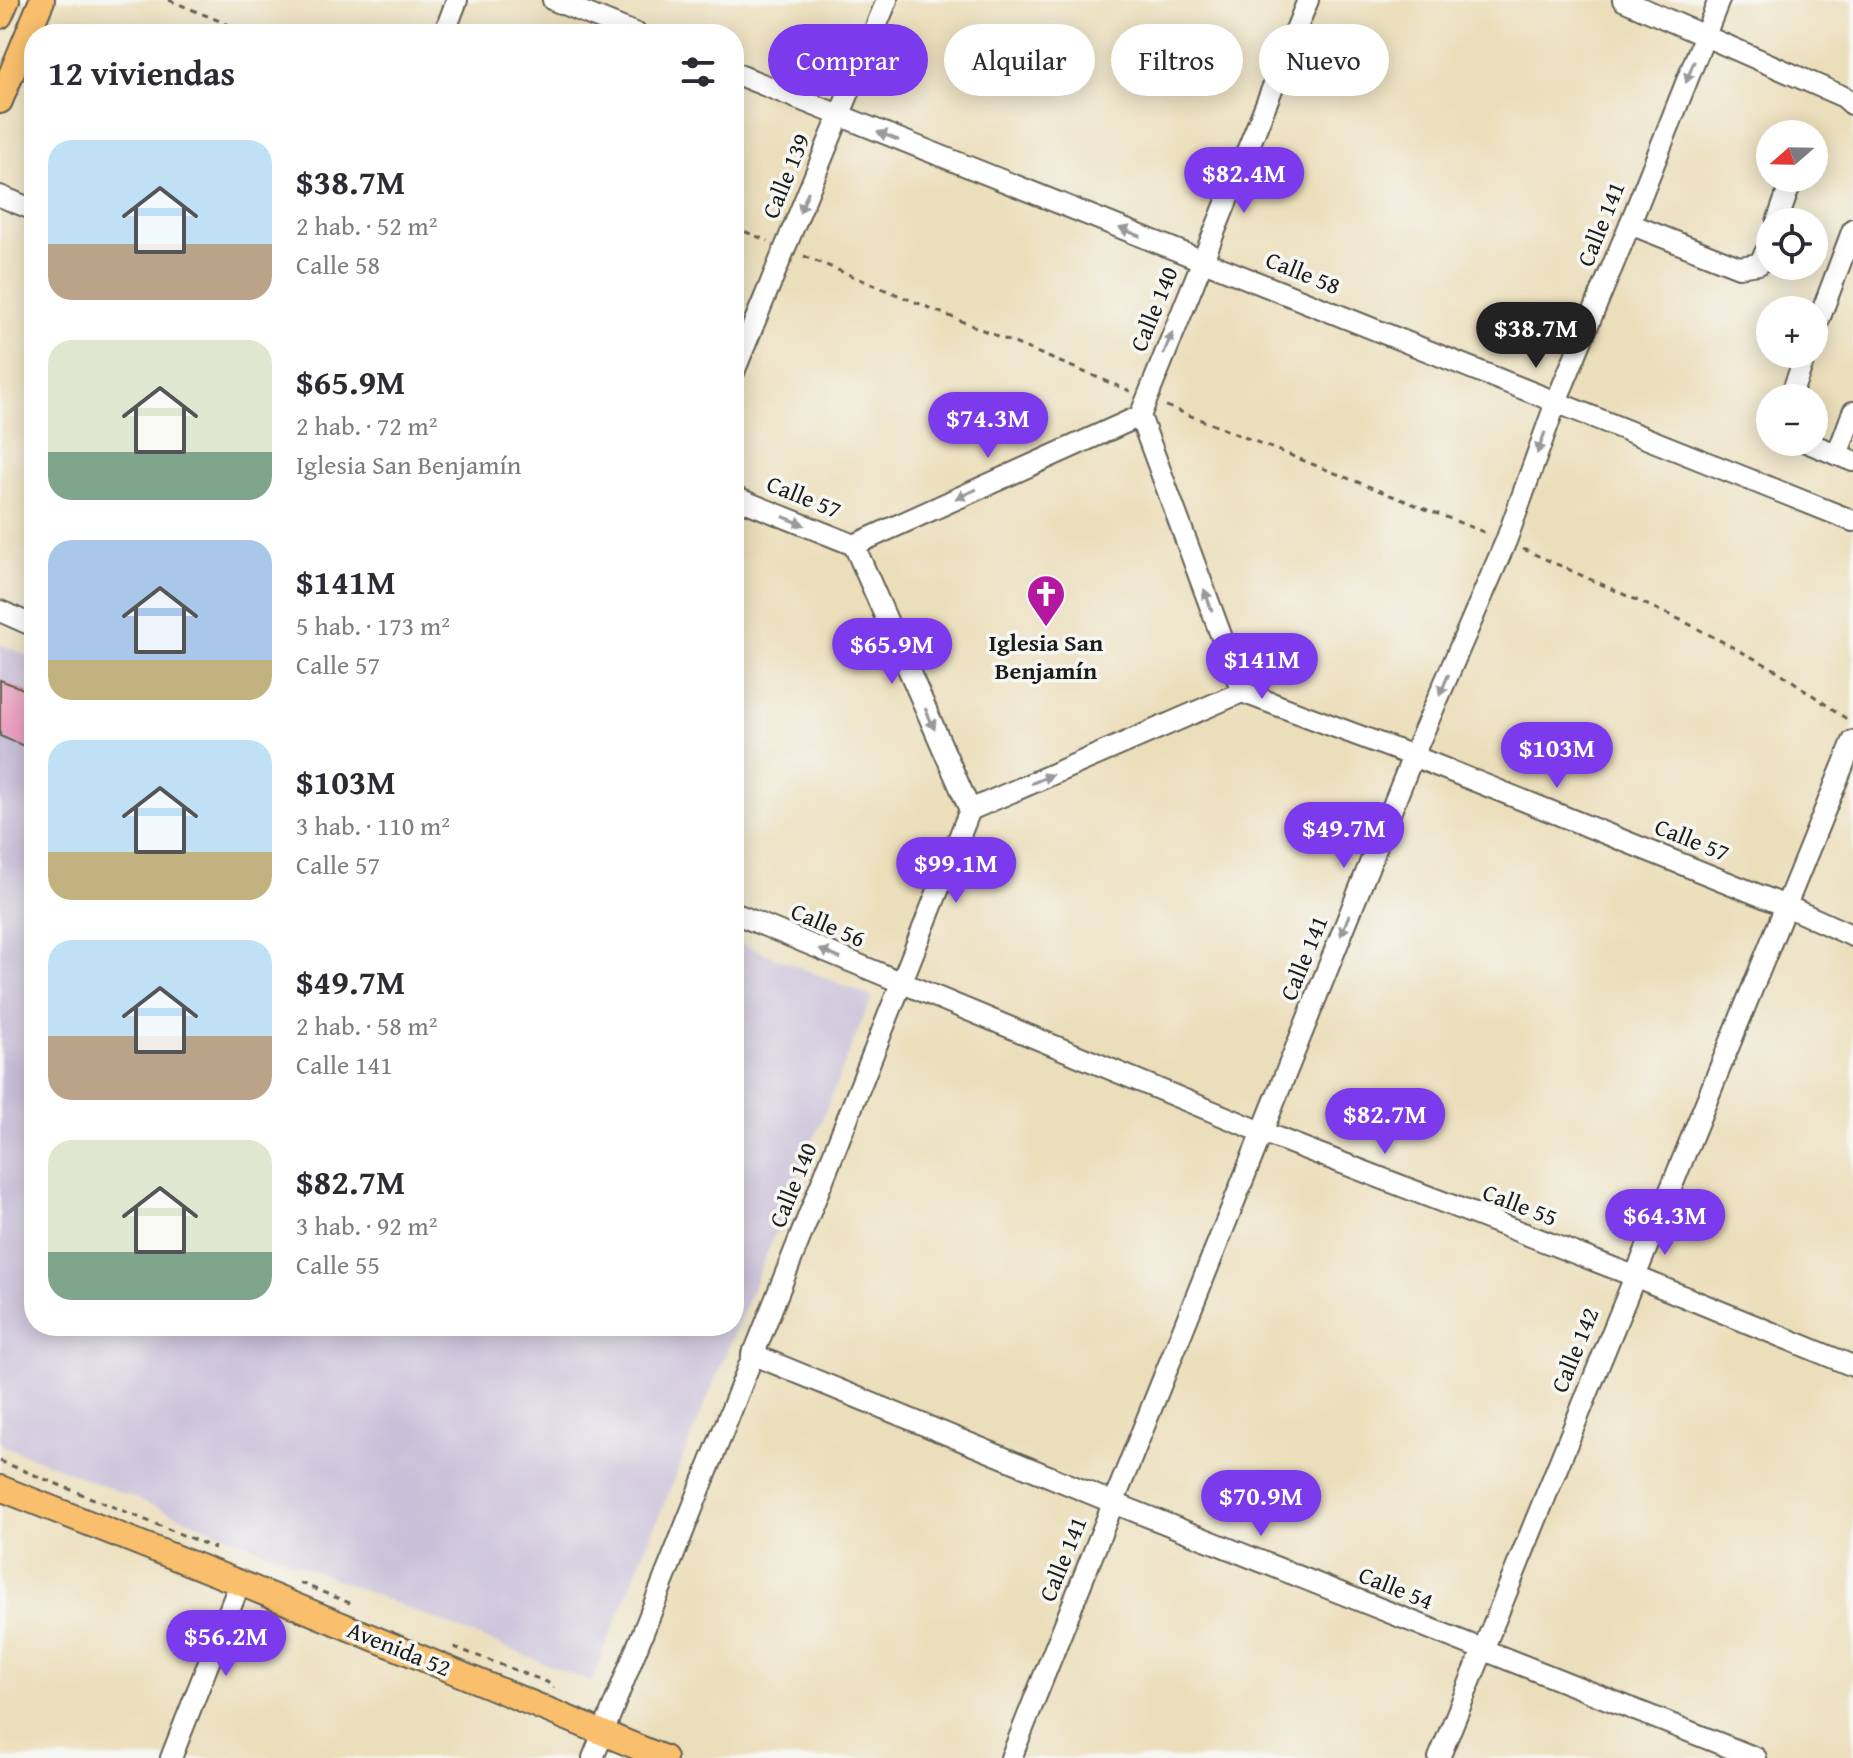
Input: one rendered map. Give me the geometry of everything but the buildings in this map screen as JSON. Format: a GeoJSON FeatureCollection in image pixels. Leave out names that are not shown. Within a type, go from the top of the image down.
{"type":"FeatureCollection","features":[{"type":"Feature","properties":{"kind":"main road"},"geometry":{"type":"LineString","coordinates":[[0,16],[7,0]]}},
{"type":"Feature","properties":{"kind":"main road"},"geometry":{"type":"LineString","coordinates":[[32,24],[42,0]]}},
{"type":"Feature","properties":{"kind":"main road"},"geometry":{"type":"LineString","coordinates":[[0,101],[24,43]]}},
{"type":"Feature","properties":{"kind":"main road","name":"Avenida 52"},"geometry":{"type":"LineString","coordinates":[[0,1488],[664,1758]]}},
{"type":"Feature","properties":{"kind":"street"},"geometry":{"type":"LineString","coordinates":[[448,24],[457,0]]}},
{"type":"Feature","properties":{"kind":"street"},"geometry":{"type":"LineString","coordinates":[[553,0],[612,24]]}},
{"type":"Feature","properties":{"kind":"street","name":"Calle 139"},"geometry":{"type":"LineString","coordinates":[[744,348],[887,0]]}},
{"type":"Feature","properties":{"kind":"street","name":"Calle 140"},"geometry":{"type":"LineString","coordinates":[[1143,407],[1308,0]]}},
{"type":"Feature","properties":{"kind":"street"},"geometry":{"type":"LineString","coordinates":[[1623,0],[1844,97],[1853,105]]}},
{"type":"Feature","properties":{"kind":"street","name":"Calle 141"},"geometry":{"type":"LineString","coordinates":[[1011,1758],[1413,756],[1506,541],[1556,402],[1719,0]]}},
{"type":"Feature","properties":{"kind":"street","name":"Calle 58"},"geometry":{"type":"LineString","coordinates":[[744,77],[1853,521]]}},
{"type":"Feature","properties":{"kind":"street"},"geometry":{"type":"LineString","coordinates":[[0,196],[24,206]]}},
{"type":"Feature","properties":{"kind":"street"},"geometry":{"type":"LineString","coordinates":[[1630,224],[1739,267],[1756,264]]}},
{"type":"Feature","properties":{"kind":"street"},"geometry":{"type":"LineString","coordinates":[[1828,296],[1853,229]]}},
{"type":"Feature","properties":{"kind":"street"},"geometry":{"type":"LineString","coordinates":[[1143,407],[1242,692],[970,810],[854,545],[1143,407]]}},
{"type":"Feature","properties":{"kind":"street"},"geometry":{"type":"LineString","coordinates":[[1845,458],[1853,412]]}},
{"type":"Feature","properties":{"kind":"street","name":"Calle 57"},"geometry":{"type":"LineString","coordinates":[[744,501],[854,545]]}},
{"type":"Feature","properties":{"kind":"street"},"geometry":{"type":"LineString","coordinates":[[0,611],[24,622]]}},
{"type":"Feature","properties":{"kind":"street","name":"Calle 57"},"geometry":{"type":"LineString","coordinates":[[1242,692],[1413,756],[1853,936]]}},
{"type":"Feature","properties":{"kind":"street","name":"Calle 142"},"geometry":{"type":"LineString","coordinates":[[1439,1758],[1853,741]]}},
{"type":"Feature","properties":{"kind":"street","name":"Calle 140"},"geometry":{"type":"LineString","coordinates":[[593,1758],[970,810]]}},
{"type":"Feature","properties":{"kind":"street","name":"Calle 56"},"geometry":{"type":"LineString","coordinates":[[744,917],[902,984]]}},
{"type":"Feature","properties":{"kind":"street","name":"Calle 55"},"geometry":{"type":"LineString","coordinates":[[902,984],[1262,1132],[1634,1276],[1853,1366]]}},
{"type":"Feature","properties":{"kind":"street","name":"Calle 54"},"geometry":{"type":"LineString","coordinates":[[752,1354],[1114,1503],[1756,1758]]}},
{"type":"Feature","properties":{"kind":"street"},"geometry":{"type":"LineString","coordinates":[[171,1758],[240,1583]]}},
{"type":"Feature","properties":{"kind":"path"},"geometry":{"type":"LineString","coordinates":[[169,0],[227,24]]}},
{"type":"Feature","properties":{"kind":"path"},"geometry":{"type":"LineString","coordinates":[[744,231],[1143,407],[1506,541],[1683,621],[1764,664],[1853,723]]}},
{"type":"Feature","properties":{"kind":"shaded area"},"geometry":{"type":"Polygon","coordinates":[[[0,644],[24,654],[24,1336],[733,1336],[591,1682],[0,1444],[0,644]]]}},
{"type":"Feature","properties":{"kind":"shaded area"},"geometry":{"type":"Polygon","coordinates":[[[744,945],[872,997],[744,1309],[744,945]]]}},
{"type":"Feature","properties":{"kind":"place","name":"Iglesia San Benjamín"},"geometry":{"type":"Point","coordinates":[1046,628]}}]}
